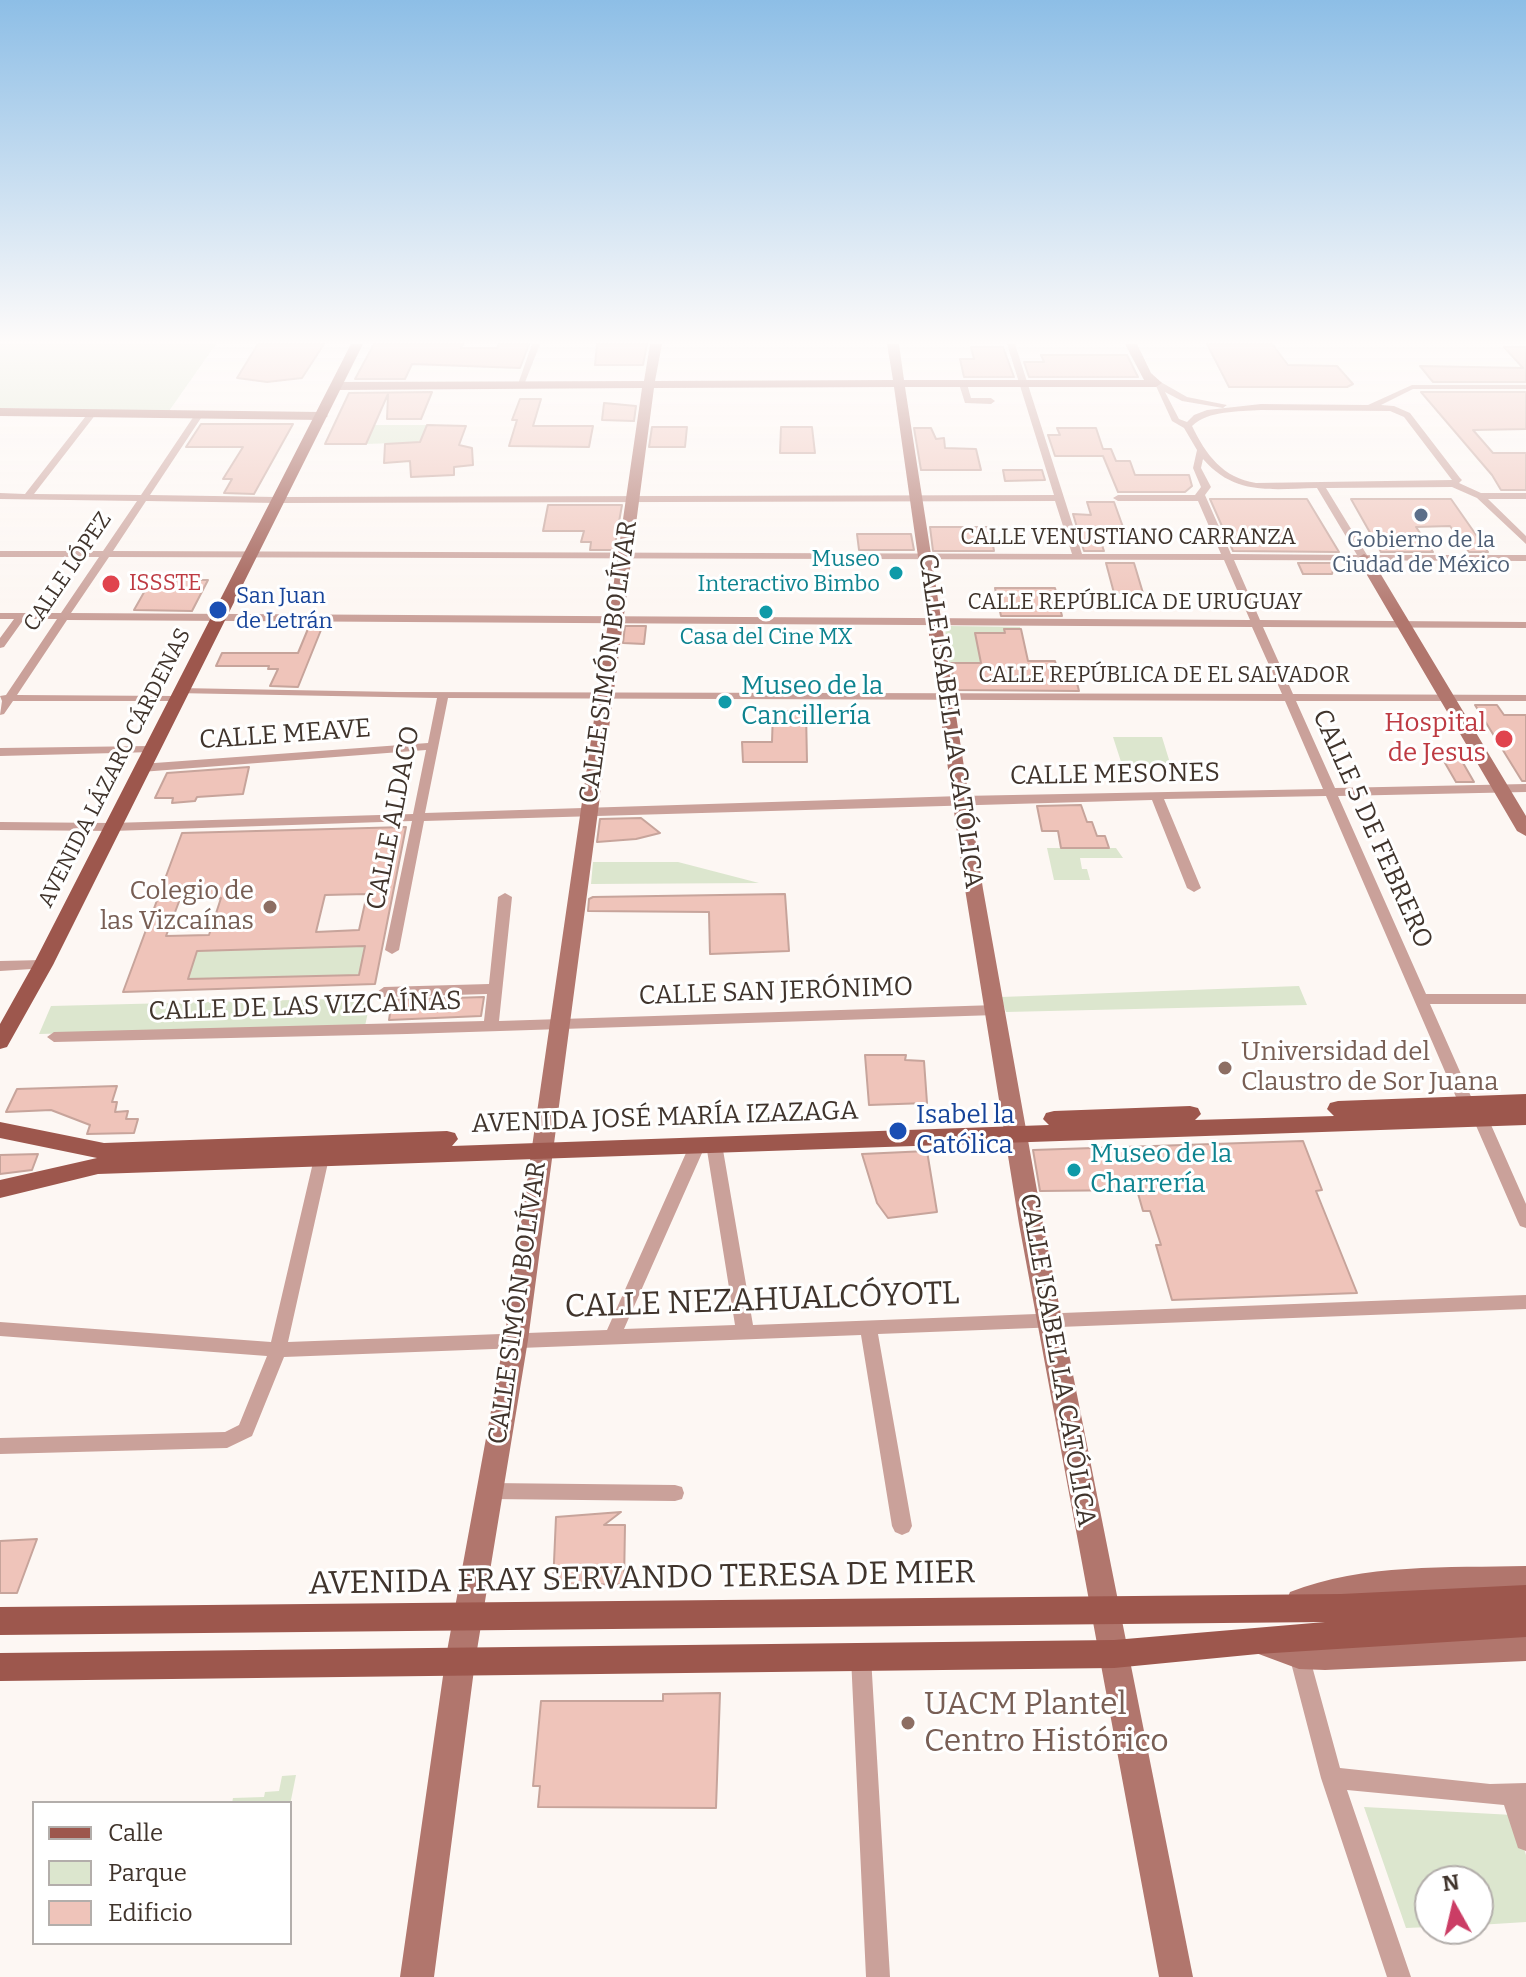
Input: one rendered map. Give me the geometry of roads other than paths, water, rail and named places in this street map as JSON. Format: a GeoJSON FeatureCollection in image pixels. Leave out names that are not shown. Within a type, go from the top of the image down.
{"type":"FeatureCollection","features":[{"type":"Feature","properties":{"kind":"main road","name":"AVENIDA LÁZARO CÁRDENAS"},"geometry":{"type":"LineString","coordinates":[[0,1042],[43,965],[177,695],[311,436]]}},
{"type":"Feature","properties":{"kind":"main road","name":"AVENIDA JOSÉ MARÍA IZAZAGA"},"geometry":{"type":"LineString","coordinates":[[0,1130],[104,1151],[541,1143],[1474,1111],[1526,1102]]}},
{"type":"Feature","properties":{"kind":"main road","name":"AVENIDA JOSÉ MARÍA IZAZAGA"},"geometry":{"type":"LineString","coordinates":[[1474,1111],[1526,1117]]}},
{"type":"Feature","properties":{"kind":"main road","name":"AVENIDA JOSÉ MARÍA IZAZAGA"},"geometry":{"type":"LineString","coordinates":[[0,1189],[98,1166],[321,1158],[541,1143],[706,1144],[1016,1127]]}},
{"type":"Feature","properties":{"kind":"main road","name":"AVENIDA FRAY SERVANDO TERESA DE MIER"},"geometry":{"type":"LineString","coordinates":[[0,1621],[1341,1608],[1526,1598]]}},
{"type":"Feature","properties":{"kind":"main road"},"geometry":{"type":"LineString","coordinates":[[0,1667],[1114,1654],[1258,1640],[1526,1623]]}},
{"type":"Feature","properties":{"kind":"street"},"geometry":{"type":"LineString","coordinates":[[27,497],[75,436]]}},
{"type":"Feature","properties":{"kind":"street","name":"CALLE LÓPEZ"},"geometry":{"type":"LineString","coordinates":[[0,712],[5,698],[185,436]]}},
{"type":"Feature","properties":{"kind":"street","name":"CALLE SIMÓN BOLÍVAR"},"geometry":{"type":"LineString","coordinates":[[417,1977],[460,1662],[516,1340],[541,1143],[642,436]]}},
{"type":"Feature","properties":{"kind":"street","name":"CALLE ISABEL LA CATÓLICA"},"geometry":{"type":"LineString","coordinates":[[908,436],[961,800],[1049,1322],[1176,1977]]}},
{"type":"Feature","properties":{"kind":"street"},"geometry":{"type":"LineString","coordinates":[[1041,436],[1078,558]]}},
{"type":"Feature","properties":{"kind":"street"},"geometry":{"type":"LineString","coordinates":[[1193,436],[1200,452],[1221,474],[1238,484],[1453,484],[1480,496],[1526,541]]}},
{"type":"Feature","properties":{"kind":"street"},"geometry":{"type":"LineString","coordinates":[[1423,436],[1457,480],[1453,484]]}},
{"type":"Feature","properties":{"kind":"street","name":"CALLE 5 DE FEBRERO"},"geometry":{"type":"LineString","coordinates":[[1200,452],[1197,468],[1206,487],[1199,494],[1421,999],[1526,1222]]}},
{"type":"Feature","properties":{"kind":"street"},"geometry":{"type":"LineString","coordinates":[[1320,486],[1526,831]]}},
{"type":"Feature","properties":{"kind":"street"},"geometry":{"type":"LineString","coordinates":[[0,496],[277,500],[1060,498]]}},
{"type":"Feature","properties":{"kind":"street"},"geometry":{"type":"LineString","coordinates":[[1480,496],[1526,496]]}},
{"type":"Feature","properties":{"kind":"street"},"geometry":{"type":"LineString","coordinates":[[1118,498],[1201,498]]}},
{"type":"Feature","properties":{"kind":"street","name":"CALLE VENUSTIANO CARRANZA"},"geometry":{"type":"LineString","coordinates":[[0,554],[1526,558]]}},
{"type":"Feature","properties":{"kind":"street"},"geometry":{"type":"LineString","coordinates":[[0,645],[22,615]]}},
{"type":"Feature","properties":{"kind":"street","name":"CALLE REPÚBLICA DE URUGUAY"},"geometry":{"type":"LineString","coordinates":[[0,616],[1256,623],[1407,632],[1526,625]]}},
{"type":"Feature","properties":{"kind":"street","name":"CALLE REPÚBLICA DE EL SALVADOR"},"geometry":{"type":"LineString","coordinates":[[5,698],[177,695],[1526,698]]}},
{"type":"Feature","properties":{"kind":"street","name":"CALLE ALDACO"},"geometry":{"type":"LineString","coordinates":[[392,950],[443,695]]}},
{"type":"Feature","properties":{"kind":"street","name":"CALLE MEAVE"},"geometry":{"type":"LineString","coordinates":[[141,768],[432,746]]}},
{"type":"Feature","properties":{"kind":"street"},"geometry":{"type":"LineString","coordinates":[[0,752],[150,750]]}},
{"type":"Feature","properties":{"kind":"street","name":"CALLE MESONES"},"geometry":{"type":"LineString","coordinates":[[418,818],[589,810],[1526,788]]}},
{"type":"Feature","properties":{"kind":"street"},"geometry":{"type":"LineString","coordinates":[[1157,796],[1194,888]]}},
{"type":"Feature","properties":{"kind":"street"},"geometry":{"type":"LineString","coordinates":[[0,826],[112,827],[418,818]]}},
{"type":"Feature","properties":{"kind":"street"},"geometry":{"type":"LineString","coordinates":[[491,1026],[505,897]]}},
{"type":"Feature","properties":{"kind":"street"},"geometry":{"type":"LineString","coordinates":[[0,966],[43,965]]}},
{"type":"Feature","properties":{"kind":"street"},"geometry":{"type":"LineString","coordinates":[[384,992],[495,989]]}},
{"type":"Feature","properties":{"kind":"street"},"geometry":{"type":"LineString","coordinates":[[1421,999],[1526,999]]}},
{"type":"Feature","properties":{"kind":"street","name":"CALLE SAN JERÓNIMO"},"geometry":{"type":"LineString","coordinates":[[558,1022],[996,1010]]}},
{"type":"Feature","properties":{"kind":"street","name":"CALLE DE LAS VIZCAÍNAS"},"geometry":{"type":"LineString","coordinates":[[54,1037],[361,1032],[558,1022]]}},
{"type":"Feature","properties":{"kind":"street"},"geometry":{"type":"LineString","coordinates":[[706,1144],[745,1331]]}},
{"type":"Feature","properties":{"kind":"street"},"geometry":{"type":"LineString","coordinates":[[613,1335],[706,1144]]}},
{"type":"Feature","properties":{"kind":"street"},"geometry":{"type":"LineString","coordinates":[[0,1446],[227,1440],[237,1437],[252,1421],[278,1350],[321,1158]]}},
{"type":"Feature","properties":{"kind":"street","name":"CALLE NEZAHUALCÓYOTL"},"geometry":{"type":"LineString","coordinates":[[0,1329],[278,1350],[1526,1302]]}},
{"type":"Feature","properties":{"kind":"street"},"geometry":{"type":"LineString","coordinates":[[868,1327],[902,1526]]}},
{"type":"Feature","properties":{"kind":"street"},"geometry":{"type":"LineString","coordinates":[[490,1491],[675,1493]]}},
{"type":"Feature","properties":{"kind":"street","name":"AVENIDA FRAY SERVANDO TERESA DE MIER"},"geometry":{"type":"LineString","coordinates":[[1285,1608],[1333,1591],[1362,1585],[1526,1579]]}},
{"type":"Feature","properties":{"kind":"street"},"geometry":{"type":"LineString","coordinates":[[1258,1640],[1299,1655],[1526,1647]]}},
{"type":"Feature","properties":{"kind":"street"},"geometry":{"type":"LineString","coordinates":[[1299,1655],[1332,1778],[1399,1977]]}},
{"type":"Feature","properties":{"kind":"street"},"geometry":{"type":"LineString","coordinates":[[861,1657],[878,1977]]}},
{"type":"Feature","properties":{"kind":"street"},"geometry":{"type":"LineString","coordinates":[[1332,1778],[1519,1795],[1526,1840]]}},
{"type":"Feature","properties":{"kind":"place","name":"Gobierno de la Ciudad de México"},"geometry":{"type":"Point","coordinates":[1421,515]}},
{"type":"Feature","properties":{"kind":"place","name":"Museo Interactivo Bimbo"},"geometry":{"type":"Point","coordinates":[896,573]}},
{"type":"Feature","properties":{"kind":"place","name":"ISSSTE"},"geometry":{"type":"Point","coordinates":[111,584]}},
{"type":"Feature","properties":{"kind":"place","name":"San Juan de Letrán"},"geometry":{"type":"Point","coordinates":[218,610]}},
{"type":"Feature","properties":{"kind":"place","name":"Casa del Cine MX"},"geometry":{"type":"Point","coordinates":[766,612]}},
{"type":"Feature","properties":{"kind":"place","name":"Museo de la Cancillería"},"geometry":{"type":"Point","coordinates":[725,702]}},
{"type":"Feature","properties":{"kind":"place","name":"Hospital de Jesus"},"geometry":{"type":"Point","coordinates":[1504,739]}},
{"type":"Feature","properties":{"kind":"place","name":"Colegio de las Vizcaínas"},"geometry":{"type":"Point","coordinates":[270,907]}},
{"type":"Feature","properties":{"kind":"place","name":"Universidad del Claustro de Sor Juana"},"geometry":{"type":"Point","coordinates":[1225,1068]}},
{"type":"Feature","properties":{"kind":"place","name":"Isabel la Católica"},"geometry":{"type":"Point","coordinates":[898,1131]}},
{"type":"Feature","properties":{"kind":"place","name":"Museo de la Charrería"},"geometry":{"type":"Point","coordinates":[1074,1170]}},
{"type":"Feature","properties":{"kind":"place","name":"UACM Plantel Centro Histórico"},"geometry":{"type":"Point","coordinates":[908,1723]}}]}
